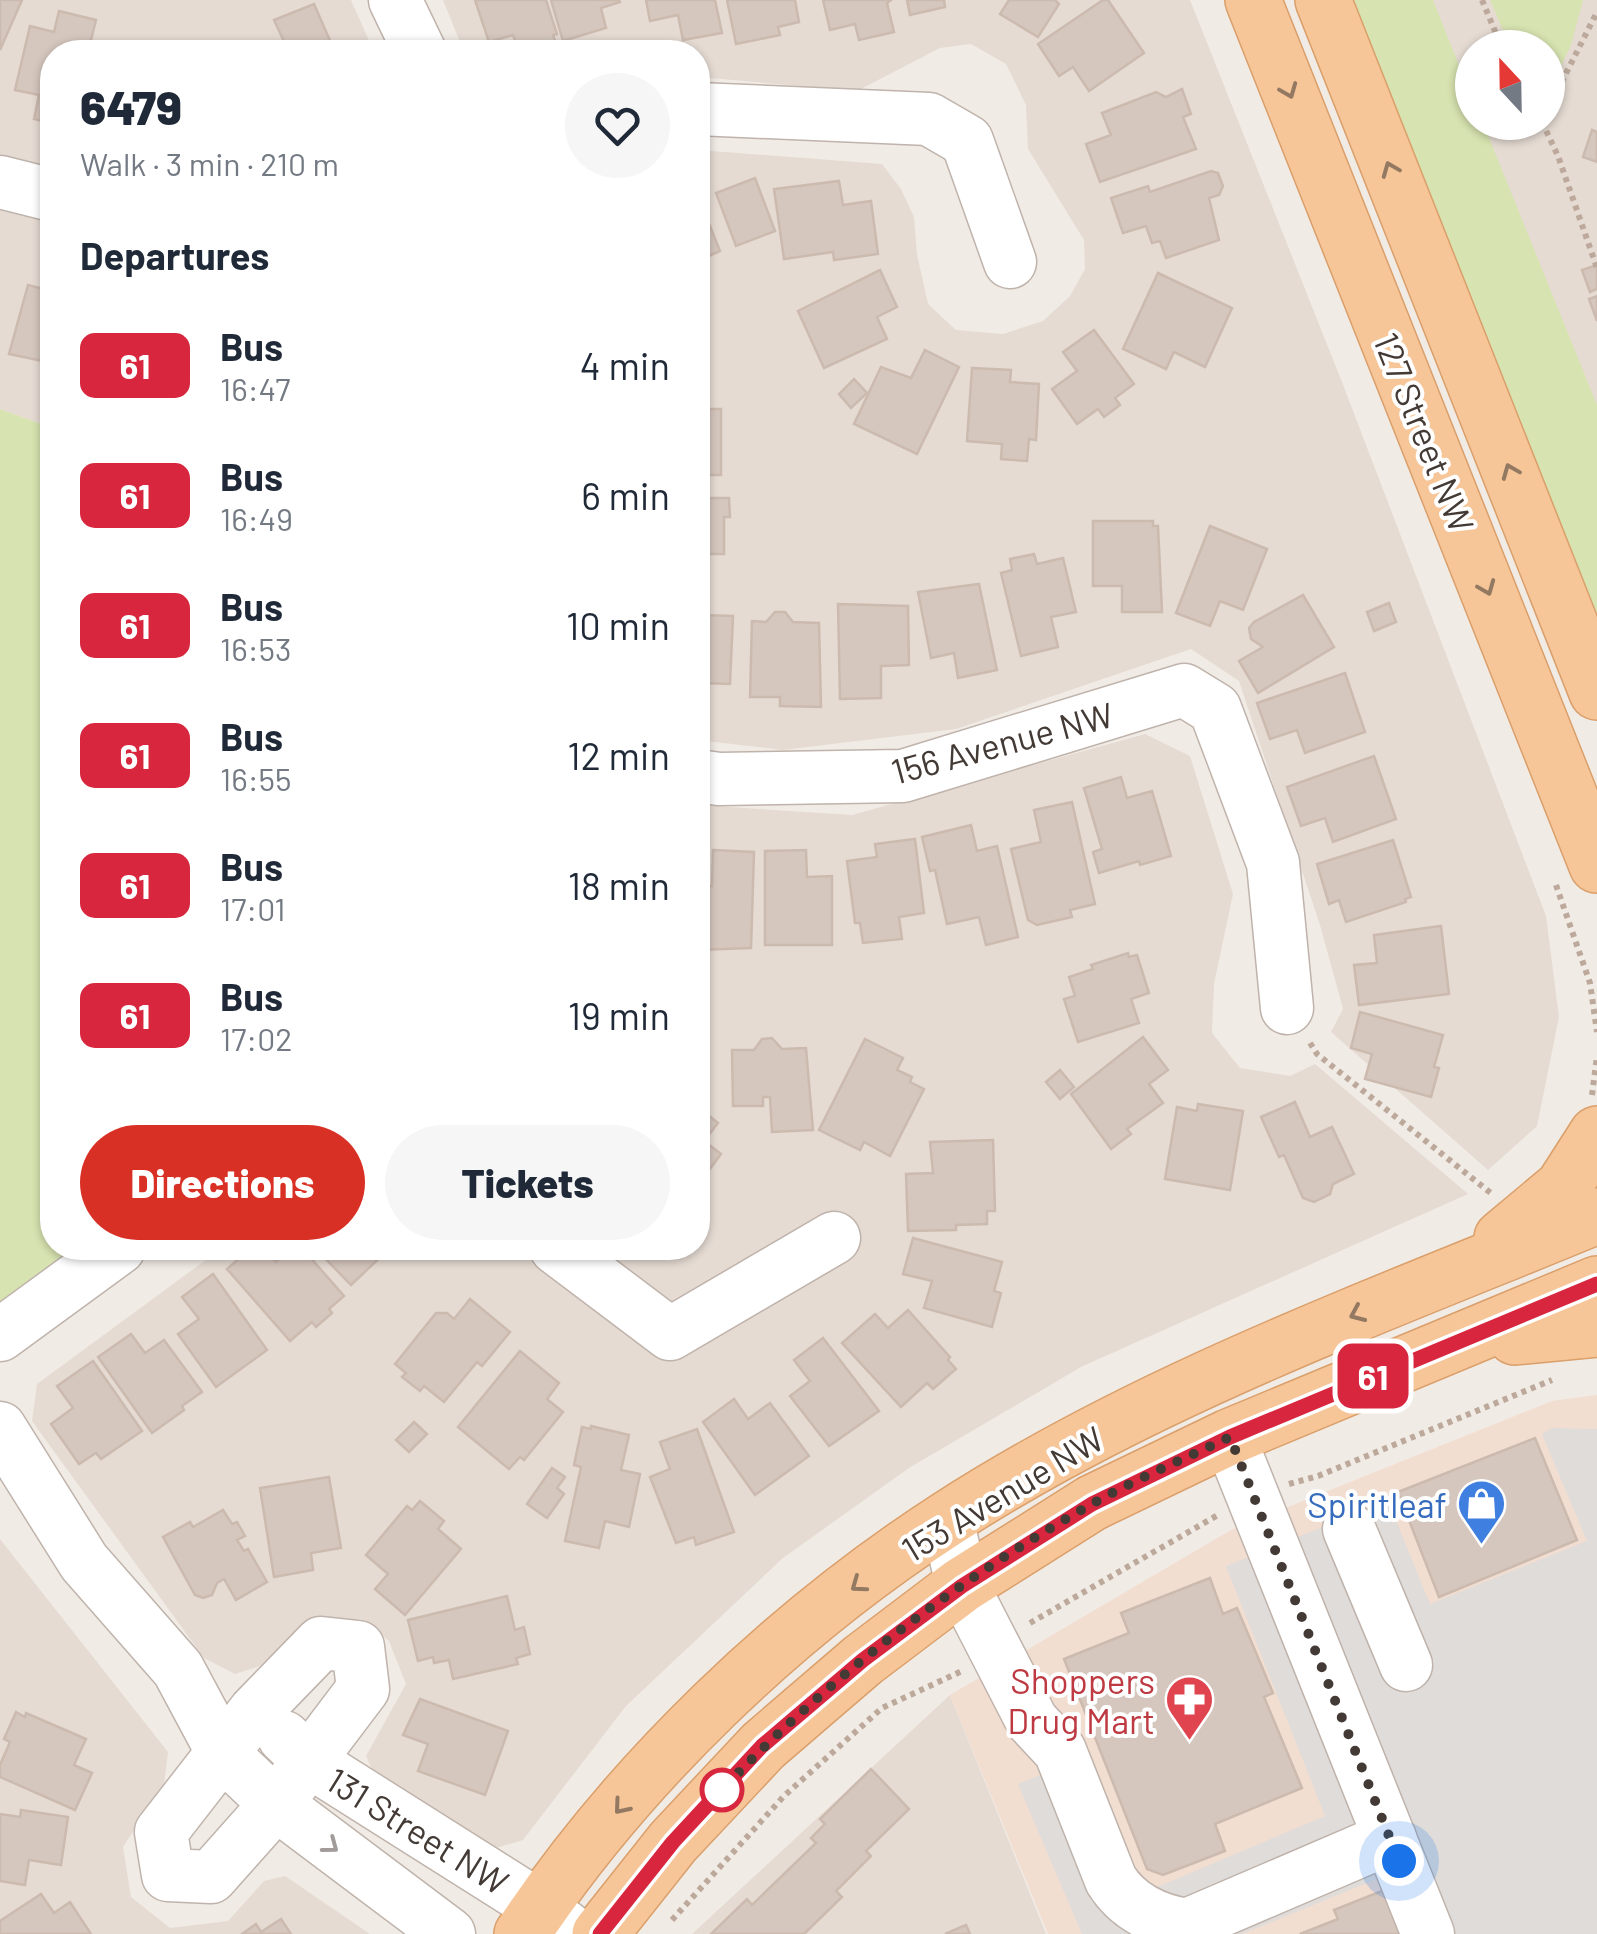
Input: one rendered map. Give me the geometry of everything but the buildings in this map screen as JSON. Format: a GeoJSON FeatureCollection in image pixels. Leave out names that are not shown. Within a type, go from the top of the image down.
{"type":"FeatureCollection","features":[{"type":"Feature","properties":{"kind":"main road","name":"127 Street NW"},"geometry":{"type":"LineString","coordinates":[[1253,0],[1597,865]]}},
{"type":"Feature","properties":{"kind":"main road","name":"127 Street NW"},"geometry":{"type":"LineString","coordinates":[[1323,0],[1597,692]]}},
{"type":"Feature","properties":{"kind":"main road"},"geometry":{"type":"LineString","coordinates":[[1448,1278],[1563,1187],[1594,1122]]}},
{"type":"Feature","properties":{"kind":"main road","name":"153 Avenue NW"},"geometry":{"type":"LineString","coordinates":[[546,1925],[624,1802],[708,1711],[824,1609],[947,1519],[1159,1402],[1597,1216]]}},
{"type":"Feature","properties":{"kind":"main road","name":"153 Avenue NW"},"geometry":{"type":"LineString","coordinates":[[600,1934],[673,1842],[762,1746],[863,1660],[962,1586],[1092,1504],[1230,1437],[1597,1284]]}},
{"type":"Feature","properties":{"kind":"main road"},"geometry":{"type":"LineString","coordinates":[[1452,1344],[1597,1328]]}},
{"type":"Feature","properties":{"kind":"street"},"geometry":{"type":"LineString","coordinates":[[395,0],[414,40]]}},
{"type":"Feature","properties":{"kind":"street"},"geometry":{"type":"LineString","coordinates":[[710,110],[930,119],[967,142],[1010,262]]}},
{"type":"Feature","properties":{"kind":"street"},"geometry":{"type":"LineString","coordinates":[[0,182],[40,192]]}},
{"type":"Feature","properties":{"kind":"street","name":"156 Avenue NW"},"geometry":{"type":"LineString","coordinates":[[710,778],[903,776],[1184,690],[1215,709],[1272,863],[1287,1008]]}},
{"type":"Feature","properties":{"kind":"street"},"geometry":{"type":"LineString","coordinates":[[572,1260],[670,1334],[834,1238]]}},
{"type":"Feature","properties":{"kind":"street"},"geometry":{"type":"LineString","coordinates":[[0,1335],[103,1260]]}},
{"type":"Feature","properties":{"kind":"street","name":"131 Street NW"},"geometry":{"type":"LineString","coordinates":[[0,1428],[84,1562],[178,1670],[224,1755],[276,1804],[449,1934]]}},
{"type":"Feature","properties":{"kind":"street"},"geometry":{"type":"LineString","coordinates":[[1230,1437],[1428,1934]]}},
{"type":"Feature","properties":{"kind":"street"},"geometry":{"type":"LineString","coordinates":[[947,1519],[962,1586],[1032,1721],[1060,1751],[1111,1880],[1122,1896],[1138,1908],[1166,1922],[1187,1925],[1390,1838]]}},
{"type":"Feature","properties":{"kind":"street"},"geometry":{"type":"LineString","coordinates":[[1349,1529],[1406,1666]]}},
{"type":"Feature","properties":{"kind":"street","name":"131 Street NW"},"geometry":{"type":"LineString","coordinates":[[320,1643],[358,1647],[363,1689],[276,1804],[211,1878],[168,1875],[161,1832],[224,1755],[256,1711],[320,1643]]}},
{"type":"Feature","properties":{"kind":"street","name":"131 Street NW"},"geometry":{"type":"LineString","coordinates":[[178,1670],[256,1711],[309,1761],[546,1925]]}},
{"type":"Feature","properties":{"kind":"path"},"geometry":{"type":"LineString","coordinates":[[1482,0],[1494,30]]}},
{"type":"Feature","properties":{"kind":"path"},"geometry":{"type":"LineString","coordinates":[[1565,75],[1597,12]]}},
{"type":"Feature","properties":{"kind":"path"},"geometry":{"type":"LineString","coordinates":[[1550,140],[1594,249],[1597,268]]}},
{"type":"Feature","properties":{"kind":"path"},"geometry":{"type":"LineString","coordinates":[[1287,1008],[1318,1054],[1498,1199]]}},
{"type":"Feature","properties":{"kind":"path"},"geometry":{"type":"LineString","coordinates":[[1594,1122],[1597,1056]]}},
{"type":"Feature","properties":{"kind":"path"},"geometry":{"type":"LineString","coordinates":[[1018,1630],[1214,1517],[1494,1401],[1561,1378]]}},
{"type":"Feature","properties":{"kind":"path"},"geometry":{"type":"LineString","coordinates":[[660,1934],[784,1796],[882,1708],[962,1671]]}},
{"type":"Feature","properties":{"kind":"shaded area"},"geometry":{"type":"Polygon","coordinates":[[[0,0],[351,0],[369,40],[40,40],[40,424],[0,409],[0,0]]]}},
{"type":"Feature","properties":{"kind":"shaded area"},"geometry":{"type":"Polygon","coordinates":[[[443,0],[1190,0],[1342,382],[1546,916],[1559,1017],[1537,1126],[1488,1170],[1331,1032],[1343,1009],[1320,925],[1239,681],[1191,649],[956,729],[783,750],[710,741],[710,151],[882,164],[901,189],[914,217],[928,304],[956,330],[1003,334],[1043,321],[1070,296],[1085,269],[1084,240],[1028,149],[1026,105],[1006,64],[971,44],[940,48],[857,91],[710,78],[710,40],[459,40],[443,0]]]}},
{"type":"Feature","properties":{"kind":"shaded area"},"geometry":{"type":"Polygon","coordinates":[[[1416,0],[1597,0],[1597,445],[1473,140],[1565,140],[1565,30],[1455,30],[1455,96],[1416,0]]]}},
{"type":"Feature","properties":{"kind":"shaded area"},"geometry":{"type":"Polygon","coordinates":[[[1145,734],[1190,756],[1233,894],[1214,984],[1212,1033],[1240,1068],[1290,1076],[1315,1064],[1468,1194],[1081,1367],[909,1468],[783,1558],[626,1706],[523,1840],[486,1851],[379,1785],[366,1756],[406,1684],[389,1641],[361,1619],[310,1619],[260,1666],[235,1674],[204,1658],[32,1421],[37,1384],[206,1260],[710,1260],[710,806],[852,815],[1145,734]]]}},
{"type":"Feature","properties":{"kind":"shaded area"},"geometry":{"type":"Polygon","coordinates":[[[1597,1395],[1597,1934],[1048,1934],[950,1695],[1231,1530],[1552,1401],[1597,1395]]]}},
{"type":"Feature","properties":{"kind":"shaded area"},"geometry":{"type":"Polygon","coordinates":[[[1552,1428],[1597,1429],[1597,1934],[1437,1934],[1409,1866],[1242,1934],[1082,1934],[1018,1784],[1082,1758],[1141,1894],[1325,1816],[1226,1566],[1388,1501],[1430,1604],[1587,1541],[1542,1434],[1552,1428]]]}},
{"type":"Feature","properties":{"kind":"shaded area"},"geometry":{"type":"Polygon","coordinates":[[[0,1539],[168,1752],[164,1785],[123,1847],[131,1897],[170,1928],[228,1921],[264,1881],[285,1876],[370,1934],[0,1934],[0,1539]]]}},
{"type":"Feature","properties":{"kind":"shaded area"},"geometry":{"type":"Polygon","coordinates":[[[950,1695],[1046,1934],[692,1934],[950,1695]]]}},
{"type":"Feature","properties":{"kind":"green space"},"geometry":{"type":"Polygon","coordinates":[[[1352,0],[1433,0],[1455,55],[1455,140],[1490,140],[1597,405],[1597,616],[1352,0]]]}},
{"type":"Feature","properties":{"kind":"green space"},"geometry":{"type":"Polygon","coordinates":[[[1490,0],[1583,0],[1565,58],[1565,30],[1503,30],[1490,0]]]}},
{"type":"Feature","properties":{"kind":"green space"},"geometry":{"type":"Polygon","coordinates":[[[0,409],[40,424],[40,1260],[63,1260],[0,1306],[0,409]]]}},
{"type":"Feature","properties":{"kind":"bus line","name":"61"},"geometry":{"type":"LineString","coordinates":[[600,1934],[673,1842],[762,1746],[863,1660],[962,1586],[1092,1504],[1230,1437],[1597,1284]]}},
{"type":"Feature","properties":{"kind":"place","name":"Spiritleaf"},"geometry":{"type":"Point","coordinates":[1482,1546]}},
{"type":"Feature","properties":{"kind":"place","name":"Shoppers Drug Mart"},"geometry":{"type":"Point","coordinates":[1190,1742]}},
{"type":"Feature","properties":{"kind":"route"},"geometry":{"type":"LineString","coordinates":[[722,1790],[718,1794],[762,1746],[863,1660],[962,1586],[1092,1504],[1230,1437],[1399,1861]]}}]}
